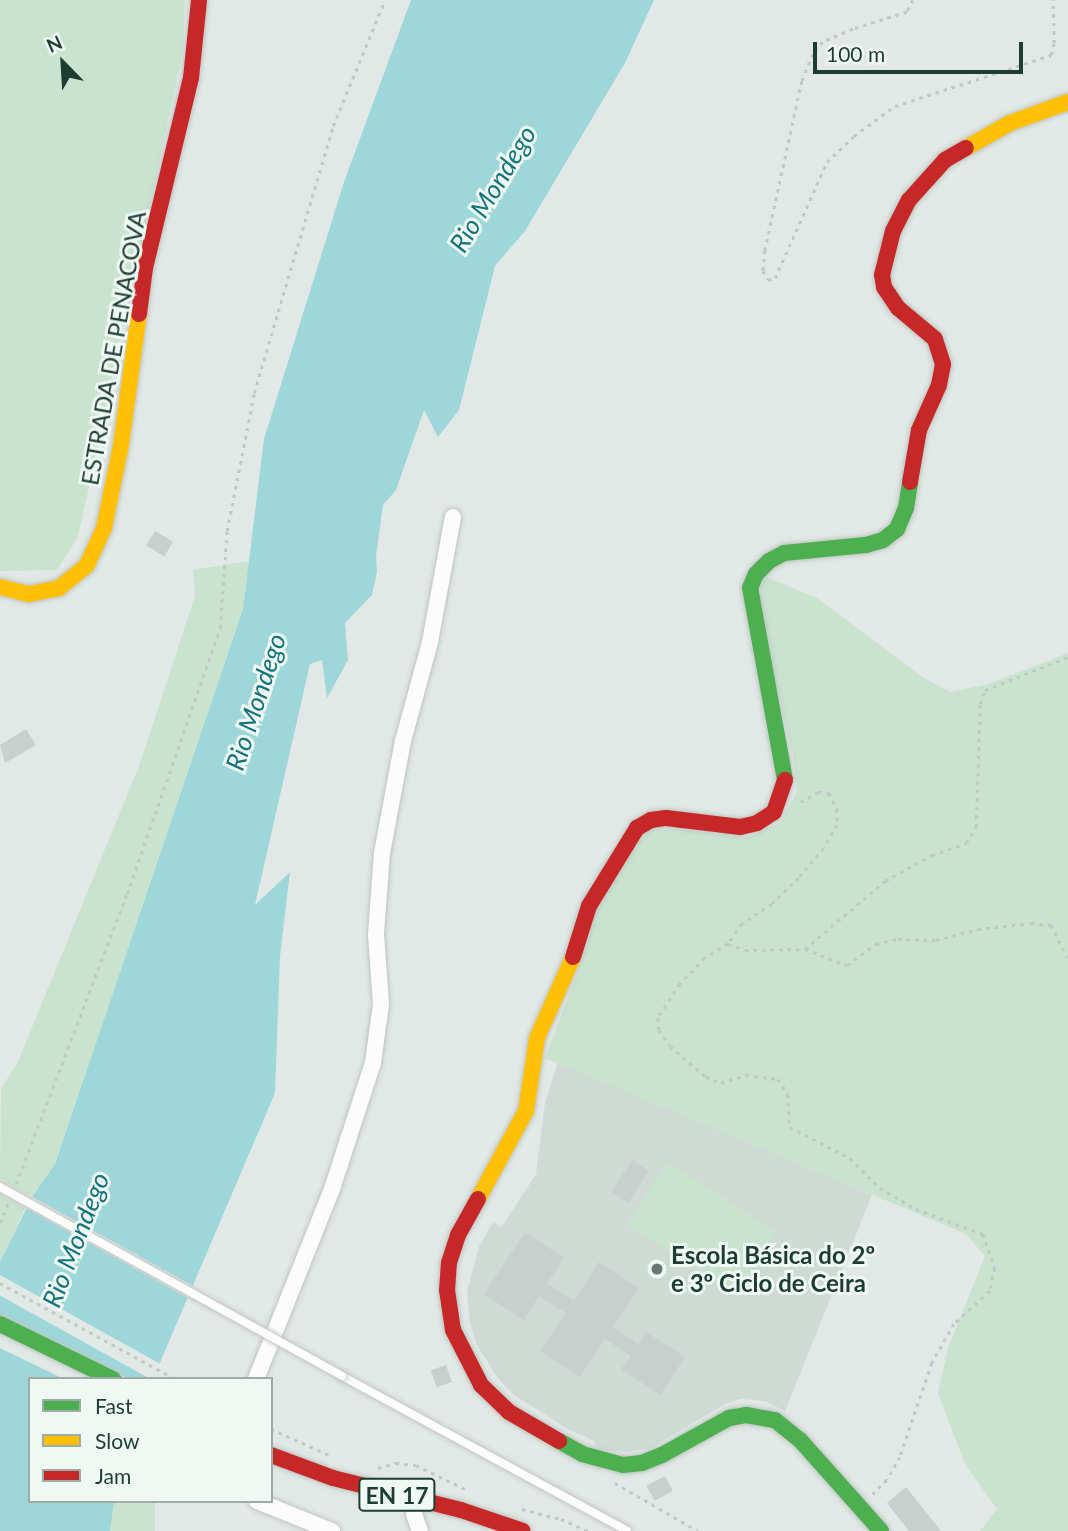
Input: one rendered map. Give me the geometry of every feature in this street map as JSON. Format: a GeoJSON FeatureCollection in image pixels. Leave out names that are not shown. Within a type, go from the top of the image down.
{"type":"FeatureCollection","features":[{"type":"Feature","properties":{"kind":"street","name":"ESTRADA DE PENACOVA"},"geometry":{"type":"LineString","coordinates":[[0,587],[29,594],[59,589],[87,565],[104,528],[121,445],[145,268],[191,78],[199,0]]}},
{"type":"Feature","properties":{"kind":"street"},"geometry":{"type":"LineString","coordinates":[[881,1531],[787,1428],[761,1416],[729,1418],[642,1463],[609,1463],[582,1454],[542,1433],[509,1412],[481,1385],[464,1356],[453,1330],[447,1290],[449,1262],[458,1235],[526,1111],[537,1038],[577,949],[589,906],[637,828],[651,820],[666,818],[740,827],[757,823],[776,807],[785,780],[752,603],[750,588],[756,574],[769,561],[784,553],[866,545],[883,540],[897,529],[906,508],[919,430],[939,384],[943,364],[934,338],[898,308],[884,287],[881,275],[884,255],[909,200],[945,160],[1010,122],[1068,102]]}},
{"type":"Feature","properties":{"kind":"street"},"geometry":{"type":"LineString","coordinates":[[257,1377],[332,1189],[373,1063],[381,1004],[376,934],[383,853],[403,741],[429,642],[453,517]]}},
{"type":"Feature","properties":{"kind":"street"},"geometry":{"type":"LineString","coordinates":[[0,1324],[109,1377]]}},
{"type":"Feature","properties":{"kind":"street"},"geometry":{"type":"LineString","coordinates":[[0,1337],[79,1377]]}},
{"type":"Feature","properties":{"kind":"street","name":"EN 17"},"geometry":{"type":"LineString","coordinates":[[273,1456],[333,1478],[471,1513],[523,1531]]}},
{"type":"Feature","properties":{"kind":"street","name":"EN 17"},"geometry":{"type":"LineString","coordinates":[[273,1471],[338,1494],[482,1531]]}},
{"type":"Feature","properties":{"kind":"street"},"geometry":{"type":"LineString","coordinates":[[262,1503],[332,1531]]}},
{"type":"Feature","properties":{"kind":"street"},"geometry":{"type":"LineString","coordinates":[[414,1514],[420,1531]]}},
{"type":"Feature","properties":{"kind":"lane"},"geometry":{"type":"LineString","coordinates":[[0,1186],[624,1530]]}},
{"type":"Feature","properties":{"kind":"path"},"geometry":{"type":"LineString","coordinates":[[15,1187],[127,894],[220,628],[227,531],[254,393],[333,126],[385,0]]}},
{"type":"Feature","properties":{"kind":"path"},"geometry":{"type":"LineString","coordinates":[[913,0],[906,12],[853,29],[823,43],[813,54],[802,81],[765,250],[763,271],[768,281],[775,278],[827,162],[854,136],[895,106],[1051,55],[1054,43],[1053,0]]}},
{"type":"Feature","properties":{"kind":"path"},"geometry":{"type":"LineString","coordinates":[[805,949],[885,881],[932,855],[966,843],[976,827],[980,704],[985,690],[1068,657]]}},
{"type":"Feature","properties":{"kind":"path"},"geometry":{"type":"LineString","coordinates":[[776,807],[794,805],[818,792],[828,793],[837,809],[836,825],[824,848],[799,878],[772,904],[742,923],[728,944],[705,958],[680,984],[658,1018],[659,1030],[670,1046],[706,1077],[721,1083],[746,1075],[778,1079],[788,1094],[790,1126],[850,1158],[880,1188],[916,1209],[983,1234],[995,1268],[990,1291],[954,1324],[932,1363],[900,1457],[887,1480],[862,1508]]}},
{"type":"Feature","properties":{"kind":"path"},"geometry":{"type":"LineString","coordinates":[[728,944],[745,950],[805,949],[847,965],[876,944],[898,939],[936,940],[978,929],[1031,923],[1051,925],[1068,958]]}},
{"type":"Feature","properties":{"kind":"path"},"geometry":{"type":"LineString","coordinates":[[0,1223],[10,1198]]}},
{"type":"Feature","properties":{"kind":"path"},"geometry":{"type":"LineString","coordinates":[[0,1283],[171,1377]]}},
{"type":"Feature","properties":{"kind":"path"},"geometry":{"type":"LineString","coordinates":[[273,1430],[331,1456]]}},
{"type":"Feature","properties":{"kind":"path"},"geometry":{"type":"LineString","coordinates":[[370,1470],[396,1463],[416,1465],[479,1496]]}},
{"type":"Feature","properties":{"kind":"path"},"geometry":{"type":"LineString","coordinates":[[609,1463],[616,1486],[698,1531]]}},
{"type":"Feature","properties":{"kind":"path"},"geometry":{"type":"LineString","coordinates":[[522,1509],[561,1519],[587,1531]]}},
{"type":"Feature","properties":{"kind":"shaded area","name":"Escola Básica do 2º e 3º Ciclo de Ceira"},"geometry":{"type":"Polygon","coordinates":[[[558,1062],[872,1195],[785,1411],[765,1401],[741,1399],[725,1404],[651,1448],[627,1452],[598,1449],[594,1441],[566,1428],[514,1395],[497,1377],[477,1345],[470,1323],[467,1292],[479,1247],[493,1222],[501,1228],[536,1174],[545,1103],[558,1062]]]}},
{"type":"Feature","properties":{"kind":"green space"},"geometry":{"type":"Polygon","coordinates":[[[0,0],[185,0],[183,51],[78,537],[57,570],[0,571],[0,0]]]}},
{"type":"Feature","properties":{"kind":"green space"},"geometry":{"type":"Polygon","coordinates":[[[249,561],[243,609],[55,1164],[32,1197],[0,1179],[1,1088],[17,1064],[139,766],[195,596],[193,570],[249,561]]]}},
{"type":"Feature","properties":{"kind":"green space"},"geometry":{"type":"Polygon","coordinates":[[[762,575],[817,598],[921,676],[950,692],[989,684],[1068,653],[1068,1531],[980,1531],[997,1509],[965,1464],[938,1393],[948,1348],[985,1256],[966,1234],[545,1058],[578,971],[596,910],[647,830],[677,829],[748,837],[780,823],[797,792],[793,755],[758,605],[762,575]]]}},
{"type":"Feature","properties":{"kind":"green space"},"geometry":{"type":"Polygon","coordinates":[[[668,1162],[776,1232],[735,1295],[627,1225],[668,1162]]]}},
{"type":"Feature","properties":{"kind":"green space"},"geometry":{"type":"Polygon","coordinates":[[[0,1194],[25,1208],[0,1262],[0,1194]]]}},
{"type":"Feature","properties":{"kind":"green space"},"geometry":{"type":"Polygon","coordinates":[[[0,1446],[28,1497],[28,1503],[155,1503],[155,1531],[0,1531],[0,1446]]]}},
{"type":"Feature","properties":{"kind":"water","name":"Rio Mondego"},"geometry":{"type":"Polygon","coordinates":[[[411,0],[654,0],[625,63],[525,231],[495,266],[459,410],[438,437],[424,410],[396,490],[383,505],[376,556],[377,572],[372,595],[345,623],[348,660],[327,698],[322,660],[310,664],[255,905],[290,872],[280,956],[275,1093],[154,1377],[28,1377],[28,1503],[114,1503],[110,1531],[0,1531],[0,1262],[32,1197],[55,1164],[243,609],[264,439],[344,182],[411,0]]]}},
{"type":"Feature","properties":{"kind":"pier"},"geometry":{"type":"Polygon","coordinates":[[[29,1195],[196,1288],[190,1299],[23,1206],[29,1195]]]}},
{"type":"Feature","properties":{"kind":"pier"},"geometry":{"type":"Polygon","coordinates":[[[0,1275],[163,1365],[156,1377],[147,1377],[0,1296],[0,1275]]]}},
{"type":"Feature","properties":{"kind":"pier"},"geometry":{"type":"Polygon","coordinates":[[[0,1315],[126,1377],[60,1377],[0,1348],[0,1315]]]}},
{"type":"Feature","properties":{"kind":"building"},"geometry":{"type":"Polygon","coordinates":[[[155,531],[173,542],[164,556],[146,546],[155,531]]]}},
{"type":"Feature","properties":{"kind":"building"},"geometry":{"type":"Polygon","coordinates":[[[26,729],[36,745],[5,763],[0,745],[26,729]]]}},
{"type":"Feature","properties":{"kind":"building"},"geometry":{"type":"Polygon","coordinates":[[[632,1160],[649,1171],[628,1203],[611,1192],[632,1160]]]}},
{"type":"Feature","properties":{"kind":"building"},"geometry":{"type":"Polygon","coordinates":[[[525,1232],[564,1258],[547,1284],[574,1301],[599,1262],[639,1288],[613,1327],[638,1344],[646,1332],[685,1357],[660,1395],[621,1369],[631,1356],[605,1339],[580,1377],[540,1351],[566,1313],[539,1296],[524,1320],[484,1294],[525,1232]]]}},
{"type":"Feature","properties":{"kind":"building"},"geometry":{"type":"Polygon","coordinates":[[[446,1365],[452,1382],[437,1387],[431,1370],[446,1365]]]}},
{"type":"Feature","properties":{"kind":"building"},"geometry":{"type":"Polygon","coordinates":[[[665,1476],[673,1491],[654,1501],[646,1486],[665,1476]]]}},
{"type":"Feature","properties":{"kind":"building"},"geometry":{"type":"Polygon","coordinates":[[[906,1487],[941,1531],[909,1531],[887,1503],[906,1487]]]}},
{"type":"Feature","properties":{"kind":"traffic: fast"},"geometry":{"type":"LineString","coordinates":[[785,780],[750,588],[756,574],[769,561],[784,553],[866,545],[883,540],[897,529],[906,508],[910,482]]}},
{"type":"Feature","properties":{"kind":"traffic: fast"},"geometry":{"type":"LineString","coordinates":[[0,1324],[109,1377]]}},
{"type":"Feature","properties":{"kind":"traffic: fast"},"geometry":{"type":"LineString","coordinates":[[559,1441],[582,1454],[623,1465],[642,1463],[662,1455],[729,1418],[746,1415],[775,1420],[800,1440],[881,1531]]}},
{"type":"Feature","properties":{"kind":"traffic: slow"},"geometry":{"type":"LineString","coordinates":[[966,148],[1010,123],[1068,102]]}},
{"type":"Feature","properties":{"kind":"traffic: slow"},"geometry":{"type":"LineString","coordinates":[[0,587],[29,594],[59,588],[87,565],[104,528],[121,445],[139,314]]}},
{"type":"Feature","properties":{"kind":"traffic: slow"},"geometry":{"type":"LineString","coordinates":[[478,1199],[526,1111],[537,1038],[573,957]]}},
{"type":"Feature","properties":{"kind":"traffic: jam"},"geometry":{"type":"LineString","coordinates":[[139,314],[145,268],[191,78],[199,0]]}},
{"type":"Feature","properties":{"kind":"traffic: jam"},"geometry":{"type":"LineString","coordinates":[[910,482],[919,430],[939,385],[943,364],[935,339],[898,308],[884,287],[882,275],[893,231],[909,200],[945,160],[966,148]]}},
{"type":"Feature","properties":{"kind":"traffic: jam"},"geometry":{"type":"LineString","coordinates":[[573,957],[589,906],[637,828],[651,820],[666,818],[740,827],[757,823],[774,812],[785,780]]}},
{"type":"Feature","properties":{"kind":"traffic: jam"},"geometry":{"type":"LineString","coordinates":[[478,1199],[458,1235],[449,1262],[447,1290],[453,1330],[481,1385],[509,1412],[559,1441]]}},
{"type":"Feature","properties":{"kind":"traffic: jam"},"geometry":{"type":"LineString","coordinates":[[273,1456],[333,1478],[461,1510],[523,1531]]}},
{"type":"Feature","properties":{"kind":"place","name":"Escola Básica do 2º e 3º Ciclo de Ceira"},"geometry":{"type":"Point","coordinates":[657,1269]}}]}
